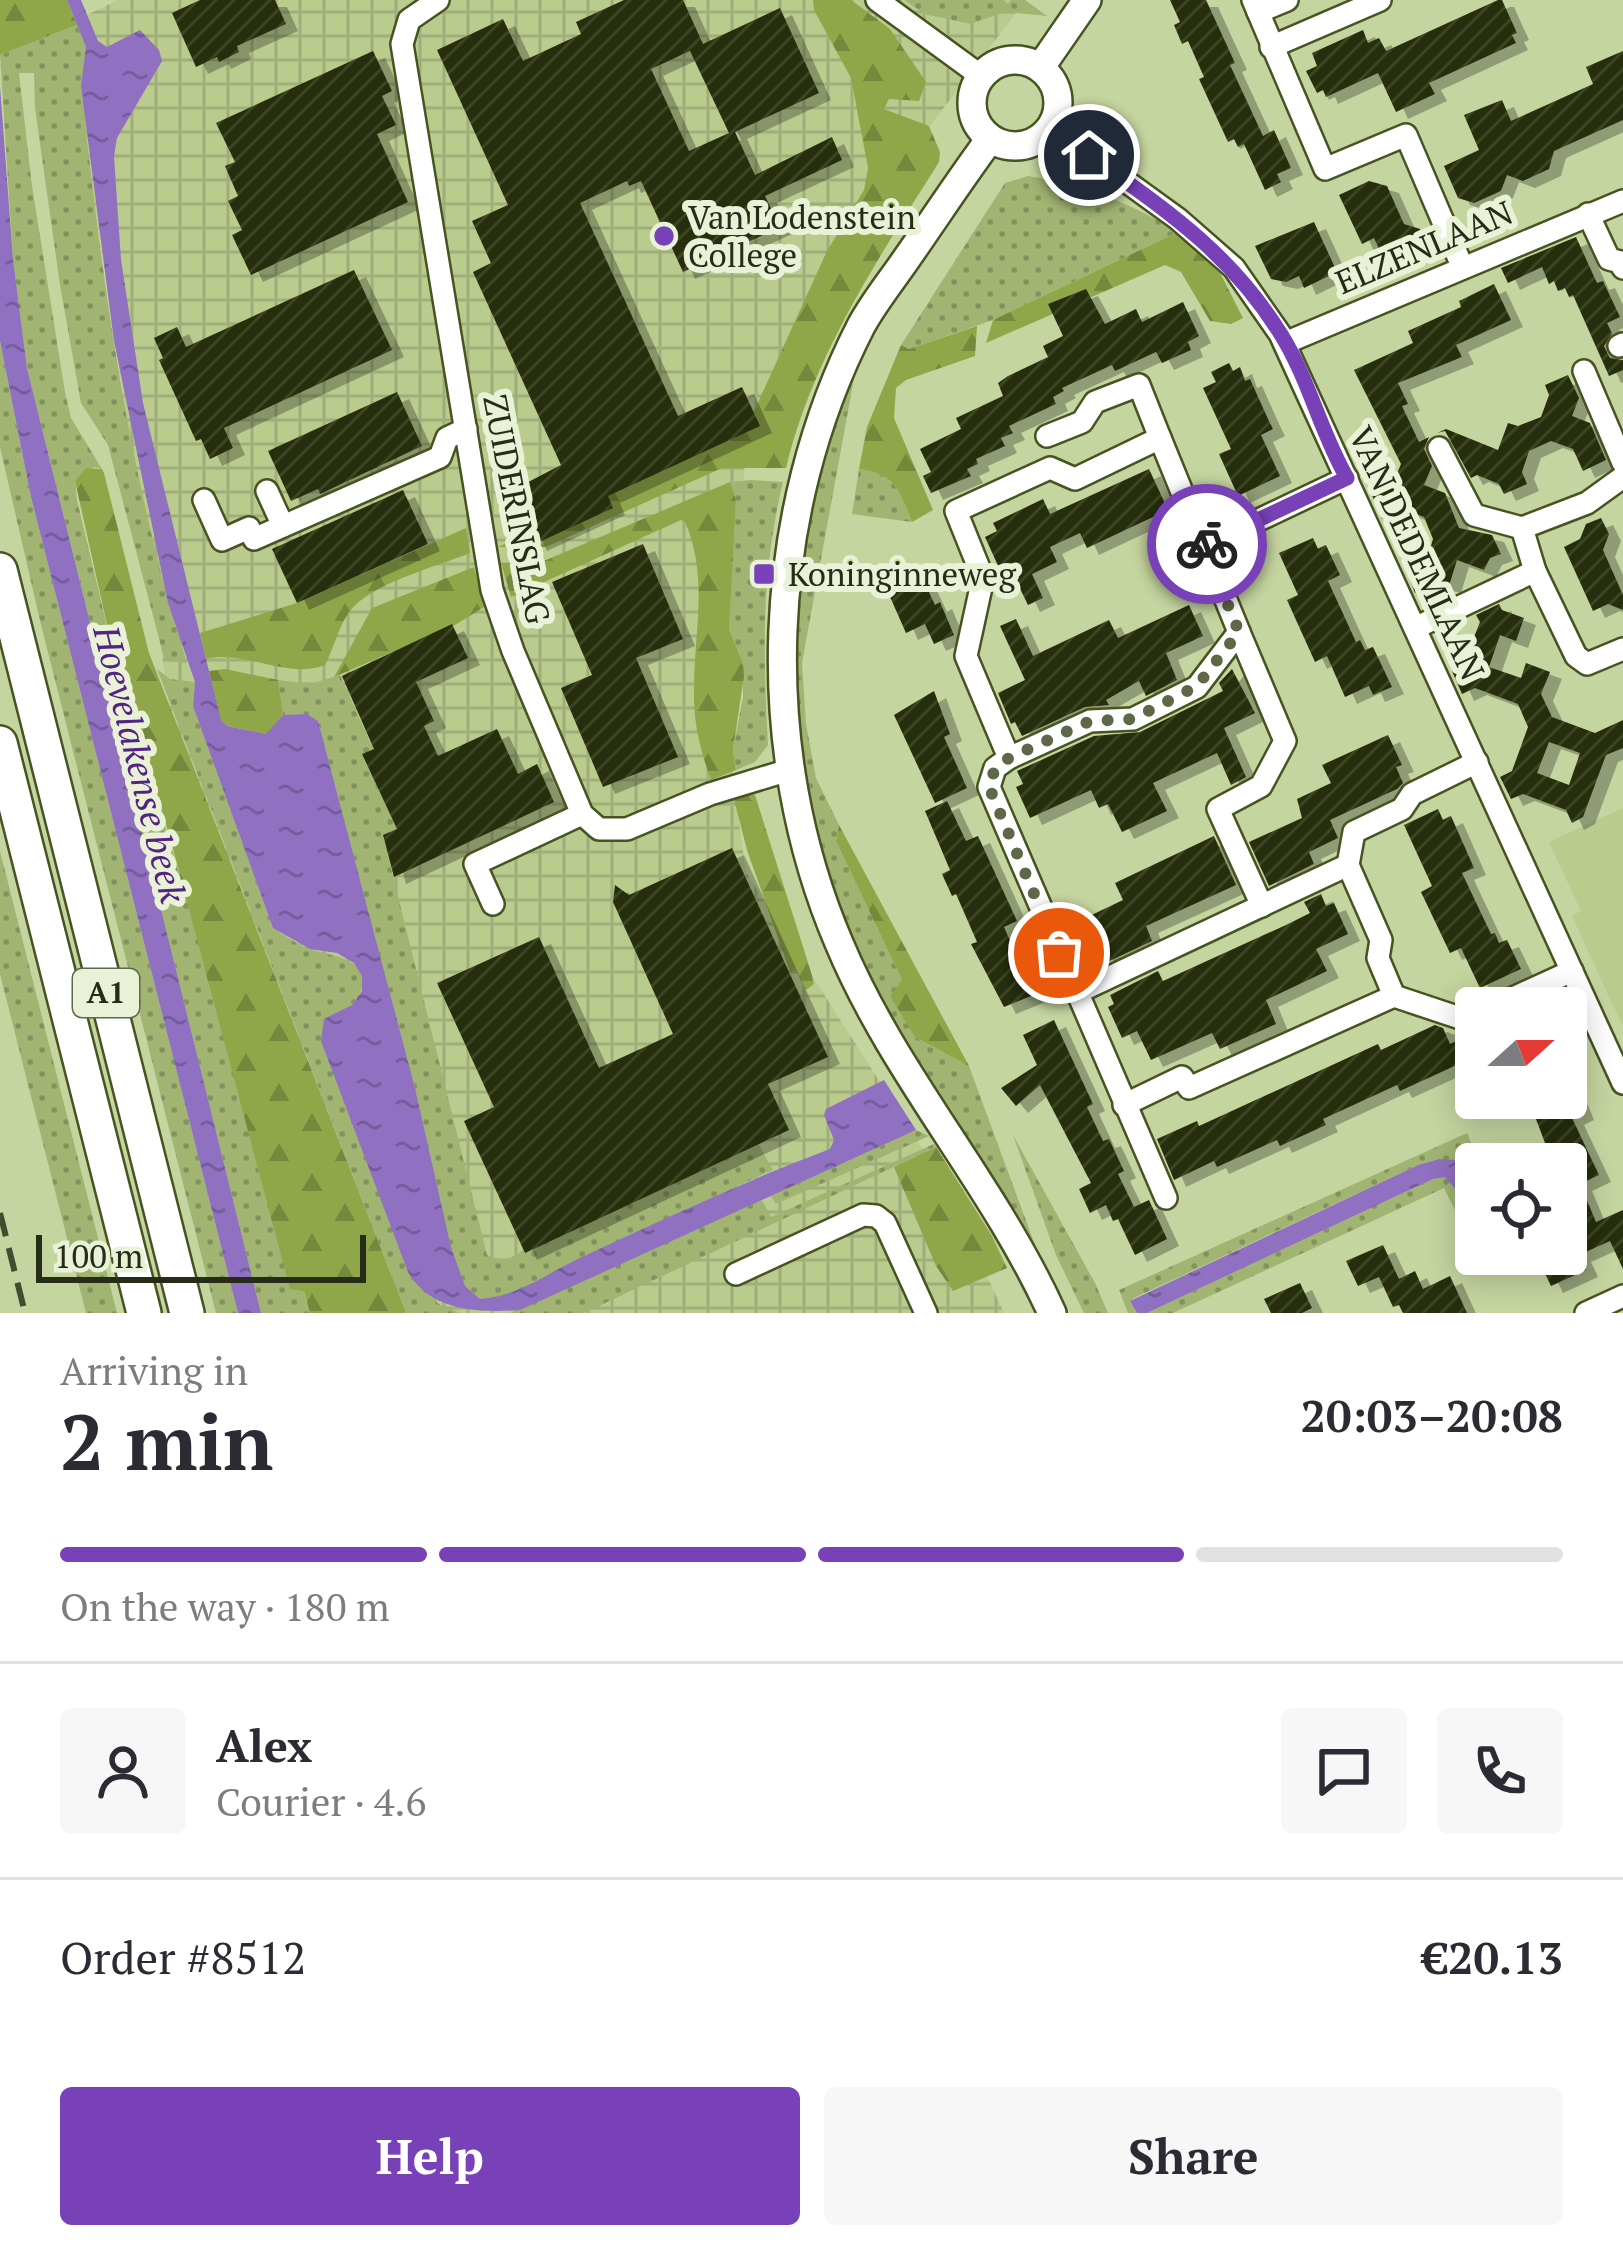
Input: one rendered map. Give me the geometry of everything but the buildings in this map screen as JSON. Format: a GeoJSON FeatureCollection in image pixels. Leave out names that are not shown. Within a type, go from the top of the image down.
{"type":"FeatureCollection","features":[{"type":"Feature","properties":{"kind":"highway","name":"A1"},"geometry":{"type":"LineString","coordinates":[[0,571],[187,1313]]}},
{"type":"Feature","properties":{"kind":"highway","name":"A1"},"geometry":{"type":"LineString","coordinates":[[0,743],[144,1313]]}},
{"type":"Feature","properties":{"kind":"main road"},"geometry":{"type":"LineString","coordinates":[[1040,68],[1087,0]]}},
{"type":"Feature","properties":{"kind":"main road"},"geometry":{"type":"LineString","coordinates":[[1008,60],[1040,68],[1057,95],[1051,128],[1022,146],[990,139],[973,114],[972,94],[980,76],[1008,60]]}},
{"type":"Feature","properties":{"kind":"main road"},"geometry":{"type":"LineString","coordinates":[[990,139],[862,324],[812,442],[791,539],[783,662],[789,770],[838,942],[890,1044],[1029,1262],[1052,1313]]}},
{"type":"Feature","properties":{"kind":"street","name":"ZUIDERINSLAG"},"geometry":{"type":"LineString","coordinates":[[438,0],[409,20],[402,44],[447,432],[500,619],[582,814]]}},
{"type":"Feature","properties":{"kind":"street"},"geometry":{"type":"LineString","coordinates":[[877,0],[980,76]]}},
{"type":"Feature","properties":{"kind":"street"},"geometry":{"type":"LineString","coordinates":[[1287,0],[1255,6],[1325,169],[1406,135],[1462,266]]}},
{"type":"Feature","properties":{"kind":"street"},"geometry":{"type":"LineString","coordinates":[[1271,47],[1380,0]]}},
{"type":"Feature","properties":{"kind":"street","name":"VAN DEDEMLAAN"},"geometry":{"type":"LineString","coordinates":[[1051,128],[1178,219],[1234,268],[1286,343],[1623,1083]]}},
{"type":"Feature","properties":{"kind":"street","name":"ELZENLAAN"},"geometry":{"type":"LineString","coordinates":[[1286,343],[1623,200]]}},
{"type":"Feature","properties":{"kind":"street"},"geometry":{"type":"LineString","coordinates":[[1588,214],[1609,259],[1623,268]]}},
{"type":"Feature","properties":{"kind":"street"},"geometry":{"type":"LineString","coordinates":[[1584,371],[1623,463]]}},
{"type":"Feature","properties":{"kind":"street"},"geometry":{"type":"LineString","coordinates":[[1047,436],[1082,422],[1095,402],[1139,385],[1285,741],[1261,786],[1218,809],[1262,906]]}},
{"type":"Feature","properties":{"kind":"street"},"geometry":{"type":"LineString","coordinates":[[204,500],[222,540],[249,527],[254,539],[440,457],[447,432]]}},
{"type":"Feature","properties":{"kind":"street"},"geometry":{"type":"LineString","coordinates":[[1009,758],[966,656],[983,578],[956,511],[1050,468],[1075,479],[1160,438]]}},
{"type":"Feature","properties":{"kind":"street"},"geometry":{"type":"LineString","coordinates":[[1439,448],[1474,515],[1522,527],[1587,502],[1623,477]]}},
{"type":"Feature","properties":{"kind":"street"},"geometry":{"type":"LineString","coordinates":[[1204,546],[1347,478]]}},
{"type":"Feature","properties":{"kind":"street"},"geometry":{"type":"LineString","coordinates":[[267,491],[283,526]]}},
{"type":"Feature","properties":{"kind":"street"},"geometry":{"type":"LineString","coordinates":[[1522,527],[1535,571],[1576,656],[1587,664],[1623,649]]}},
{"type":"Feature","properties":{"kind":"street"},"geometry":{"type":"LineString","coordinates":[[1415,628],[1535,571]]}},
{"type":"Feature","properties":{"kind":"street"},"geometry":{"type":"LineString","coordinates":[[1166,1198],[989,787],[995,768],[1009,758],[1090,721],[1133,719],[1197,686],[1239,632]]}},
{"type":"Feature","properties":{"kind":"street"},"geometry":{"type":"LineString","coordinates":[[1394,996],[1378,958],[1381,940],[1348,866],[1354,832],[1402,809],[1412,794],[1477,762]]}},
{"type":"Feature","properties":{"kind":"street"},"geometry":{"type":"LineString","coordinates":[[494,904],[475,864],[582,814],[599,830],[627,830],[710,794],[789,770]]}},
{"type":"Feature","properties":{"kind":"street"},"geometry":{"type":"LineString","coordinates":[[1076,993],[1348,866]]}},
{"type":"Feature","properties":{"kind":"street"},"geometry":{"type":"LineString","coordinates":[[1537,987],[1572,971]]}},
{"type":"Feature","properties":{"kind":"street"},"geometry":{"type":"LineString","coordinates":[[1124,1106],[1182,1078],[1189,1088],[1394,996],[1455,1015]]}},
{"type":"Feature","properties":{"kind":"street"},"geometry":{"type":"LineString","coordinates":[[736,1274],[863,1215],[875,1216],[885,1223],[926,1313]]}},
{"type":"Feature","properties":{"kind":"street"},"geometry":{"type":"LineString","coordinates":[[1586,1313],[1623,1297]]}},
{"type":"Feature","properties":{"kind":"shaded area"},"geometry":{"type":"Polygon","coordinates":[[[118,0],[1026,0],[877,195],[745,462],[723,711],[746,872],[943,1181],[1004,1313],[308,1313],[217,1026],[68,24],[118,0]]]}},
{"type":"Feature","properties":{"kind":"shaded area"},"geometry":{"type":"Polygon","coordinates":[[[905,0],[1003,0],[1008,4],[1025,0],[1047,16],[1004,12],[971,24],[924,14],[905,0]]]}},
{"type":"Feature","properties":{"kind":"shaded area"},"geometry":{"type":"Polygon","coordinates":[[[77,25],[86,47],[81,86],[120,378],[148,522],[187,663],[165,661],[108,445],[81,403],[60,285],[34,73],[19,73],[65,392],[71,418],[102,469],[94,467],[75,481],[77,500],[112,647],[310,1313],[261,1313],[27,368],[13,259],[0,55],[77,25]]]}},
{"type":"Feature","properties":{"kind":"shaded area"},"geometry":{"type":"Polygon","coordinates":[[[1028,176],[1106,196],[1178,232],[993,320],[909,349],[901,345],[1005,183],[1028,176]]]}},
{"type":"Feature","properties":{"kind":"shaded area"},"geometry":{"type":"Polygon","coordinates":[[[0,341],[31,497],[238,1313],[216,1313],[41,625],[0,447],[0,341]]]}},
{"type":"Feature","properties":{"kind":"shaded area"},"geometry":{"type":"Polygon","coordinates":[[[857,362],[802,663],[816,778],[839,825],[836,841],[902,980],[915,1037],[969,1066],[1045,1272],[1041,1273],[1010,1209],[895,1031],[859,965],[812,824],[795,678],[797,603],[820,456],[857,362]]]}},
{"type":"Feature","properties":{"kind":"shaded area"},"geometry":{"type":"Polygon","coordinates":[[[859,469],[881,475],[894,485],[912,522],[852,514],[859,469]]]}},
{"type":"Feature","properties":{"kind":"shaded area"},"geometry":{"type":"Polygon","coordinates":[[[730,482],[783,482],[765,613],[768,745],[755,762],[736,770],[733,750],[743,697],[743,663],[729,629],[736,500],[730,482]]]}},
{"type":"Feature","properties":{"kind":"shaded area"},"geometry":{"type":"Polygon","coordinates":[[[157,669],[170,679],[195,682],[193,706],[273,928],[307,948],[349,961],[363,974],[357,998],[335,1015],[437,1303],[460,1313],[406,1313],[157,669]]]}},
{"type":"Feature","properties":{"kind":"shaded area"},"geometry":{"type":"Polygon","coordinates":[[[340,675],[373,749],[362,755],[397,829],[383,836],[487,1255],[510,1258],[755,1138],[773,1170],[508,1296],[480,1299],[465,1287],[318,721],[307,714],[283,715],[278,680],[310,684],[340,675]]]}},
{"type":"Feature","properties":{"kind":"shaded area"},"geometry":{"type":"Polygon","coordinates":[[[1623,808],[1622,1025],[1572,916],[1581,911],[1549,842],[1623,808]]]}},
{"type":"Feature","properties":{"kind":"shaded area"},"geometry":{"type":"Polygon","coordinates":[[[0,851],[117,1313],[86,1313],[0,974],[0,851]]]}},
{"type":"Feature","properties":{"kind":"shaded area"},"geometry":{"type":"Polygon","coordinates":[[[916,1130],[929,1136],[776,1204],[771,1196],[916,1130]]]}},
{"type":"Feature","properties":{"kind":"shaded area"},"geometry":{"type":"Polygon","coordinates":[[[1467,1133],[1471,1143],[1455,1143],[1455,1164],[1439,1159],[1418,1165],[1134,1298],[1130,1301],[1137,1313],[1128,1313],[1119,1290],[1467,1133]]]}},
{"type":"Feature","properties":{"kind":"shaded area"},"geometry":{"type":"Polygon","coordinates":[[[1013,1135],[1108,1313],[1084,1313],[1056,1255],[1013,1135]]]}},
{"type":"Feature","properties":{"kind":"shaded area"},"geometry":{"type":"Polygon","coordinates":[[[936,1147],[584,1313],[510,1313],[762,1200],[771,1217],[936,1147]]]}},
{"type":"Feature","properties":{"kind":"shaded area"},"geometry":{"type":"Polygon","coordinates":[[[1445,1176],[1455,1187],[1455,1210],[1444,1188],[1173,1313],[1147,1313],[1445,1176]]]}},
{"type":"Feature","properties":{"kind":"green space"},"geometry":{"type":"Polygon","coordinates":[[[0,0],[67,0],[77,25],[0,55],[0,0]]]}},
{"type":"Feature","properties":{"kind":"green space"},"geometry":{"type":"Polygon","coordinates":[[[813,0],[851,0],[890,29],[926,82],[919,101],[889,99],[884,109],[929,126],[940,152],[939,162],[830,348],[786,468],[722,468],[546,547],[498,547],[745,431],[827,251],[864,190],[868,168],[851,78],[813,0]]]}},
{"type":"Feature","properties":{"kind":"green space"},"geometry":{"type":"Polygon","coordinates":[[[1178,232],[1218,269],[1243,318],[1231,324],[1210,321],[1181,272],[1165,265],[986,343],[993,320],[1178,232]]]}},
{"type":"Feature","properties":{"kind":"green space"},"geometry":{"type":"Polygon","coordinates":[[[977,326],[975,356],[906,380],[896,388],[894,418],[933,510],[912,522],[889,480],[859,469],[867,427],[901,345],[909,349],[977,326]]]}},
{"type":"Feature","properties":{"kind":"green space"},"geometry":{"type":"Polygon","coordinates":[[[86,468],[104,473],[149,653],[406,1313],[310,1313],[304,1291],[290,1289],[169,834],[112,647],[75,481],[86,468]]]}},
{"type":"Feature","properties":{"kind":"green space"},"geometry":{"type":"Polygon","coordinates":[[[730,482],[736,500],[729,629],[744,676],[733,750],[736,770],[711,780],[695,712],[697,563],[685,522],[511,597],[501,563],[539,563],[730,482]]]}},
{"type":"Feature","properties":{"kind":"green space"},"geometry":{"type":"Polygon","coordinates":[[[466,528],[470,553],[388,584],[359,602],[345,618],[325,665],[295,669],[235,658],[206,659],[200,633],[297,603],[466,528]]]}},
{"type":"Feature","properties":{"kind":"green space"},"geometry":{"type":"Polygon","coordinates":[[[474,567],[484,607],[455,625],[334,677],[372,608],[474,567]]]}},
{"type":"Feature","properties":{"kind":"green space"},"geometry":{"type":"Polygon","coordinates":[[[225,669],[278,680],[283,715],[267,734],[227,726],[220,720],[209,671],[225,669]]]}},
{"type":"Feature","properties":{"kind":"green space"},"geometry":{"type":"Polygon","coordinates":[[[755,795],[811,972],[814,984],[806,990],[796,970],[790,972],[747,850],[733,796],[755,795]]]}},
{"type":"Feature","properties":{"kind":"green space"},"geometry":{"type":"Polygon","coordinates":[[[839,825],[969,1066],[915,1037],[890,996],[902,980],[836,841],[839,825]]]}},
{"type":"Feature","properties":{"kind":"green space"},"geometry":{"type":"Polygon","coordinates":[[[936,1147],[1007,1268],[953,1291],[936,1266],[894,1167],[936,1147]]]}},
{"type":"Feature","properties":{"kind":"water"},"geometry":{"type":"Polygon","coordinates":[[[67,0],[81,0],[98,41],[107,47],[140,30],[159,50],[162,61],[117,138],[121,260],[143,403],[221,720],[227,726],[266,734],[283,715],[307,714],[318,721],[415,1088],[451,1247],[465,1286],[480,1299],[508,1293],[830,1149],[834,1140],[826,1109],[884,1080],[916,1130],[520,1310],[456,1307],[417,1285],[408,1272],[321,1041],[324,1019],[352,1005],[362,991],[362,976],[354,963],[337,953],[310,949],[273,928],[193,706],[195,682],[168,603],[114,341],[81,86],[86,47],[67,0]]]}},
{"type":"Feature","properties":{"kind":"water"},"geometry":{"type":"Polygon","coordinates":[[[0,86],[27,368],[261,1313],[238,1313],[31,497],[0,341],[0,86]]]}},
{"type":"Feature","properties":{"kind":"water"},"geometry":{"type":"Polygon","coordinates":[[[1455,1160],[1455,1189],[1445,1177],[1433,1179],[1147,1313],[1137,1313],[1130,1301],[1418,1165],[1455,1160]]]}},
{"type":"Feature","properties":{"kind":"railway"},"geometry":{"type":"LineString","coordinates":[[0,1213],[25,1313]]}},
{"type":"Feature","properties":{"kind":"way so far"},"geometry":{"type":"LineString","coordinates":[[1059,953],[989,787],[995,768],[1090,721],[1133,719],[1197,686],[1239,632],[1207,544]]}},
{"type":"Feature","properties":{"kind":"place","name":"Van Lodenstein College"},"geometry":{"type":"Point","coordinates":[664,236]}},
{"type":"Feature","properties":{"kind":"place","name":"Koninginneweg"},"geometry":{"type":"Point","coordinates":[764,574]}},
{"type":"Feature","properties":{"kind":"route"},"geometry":{"type":"LineString","coordinates":[[1089,155],[1178,219],[1234,268],[1286,343],[1347,478],[1207,544]]}},
{"type":"Feature","properties":{"kind":"water label","name":"Hoevelakense beek"},"geometry":{"type":"Point","coordinates":[140,764]}}]}
